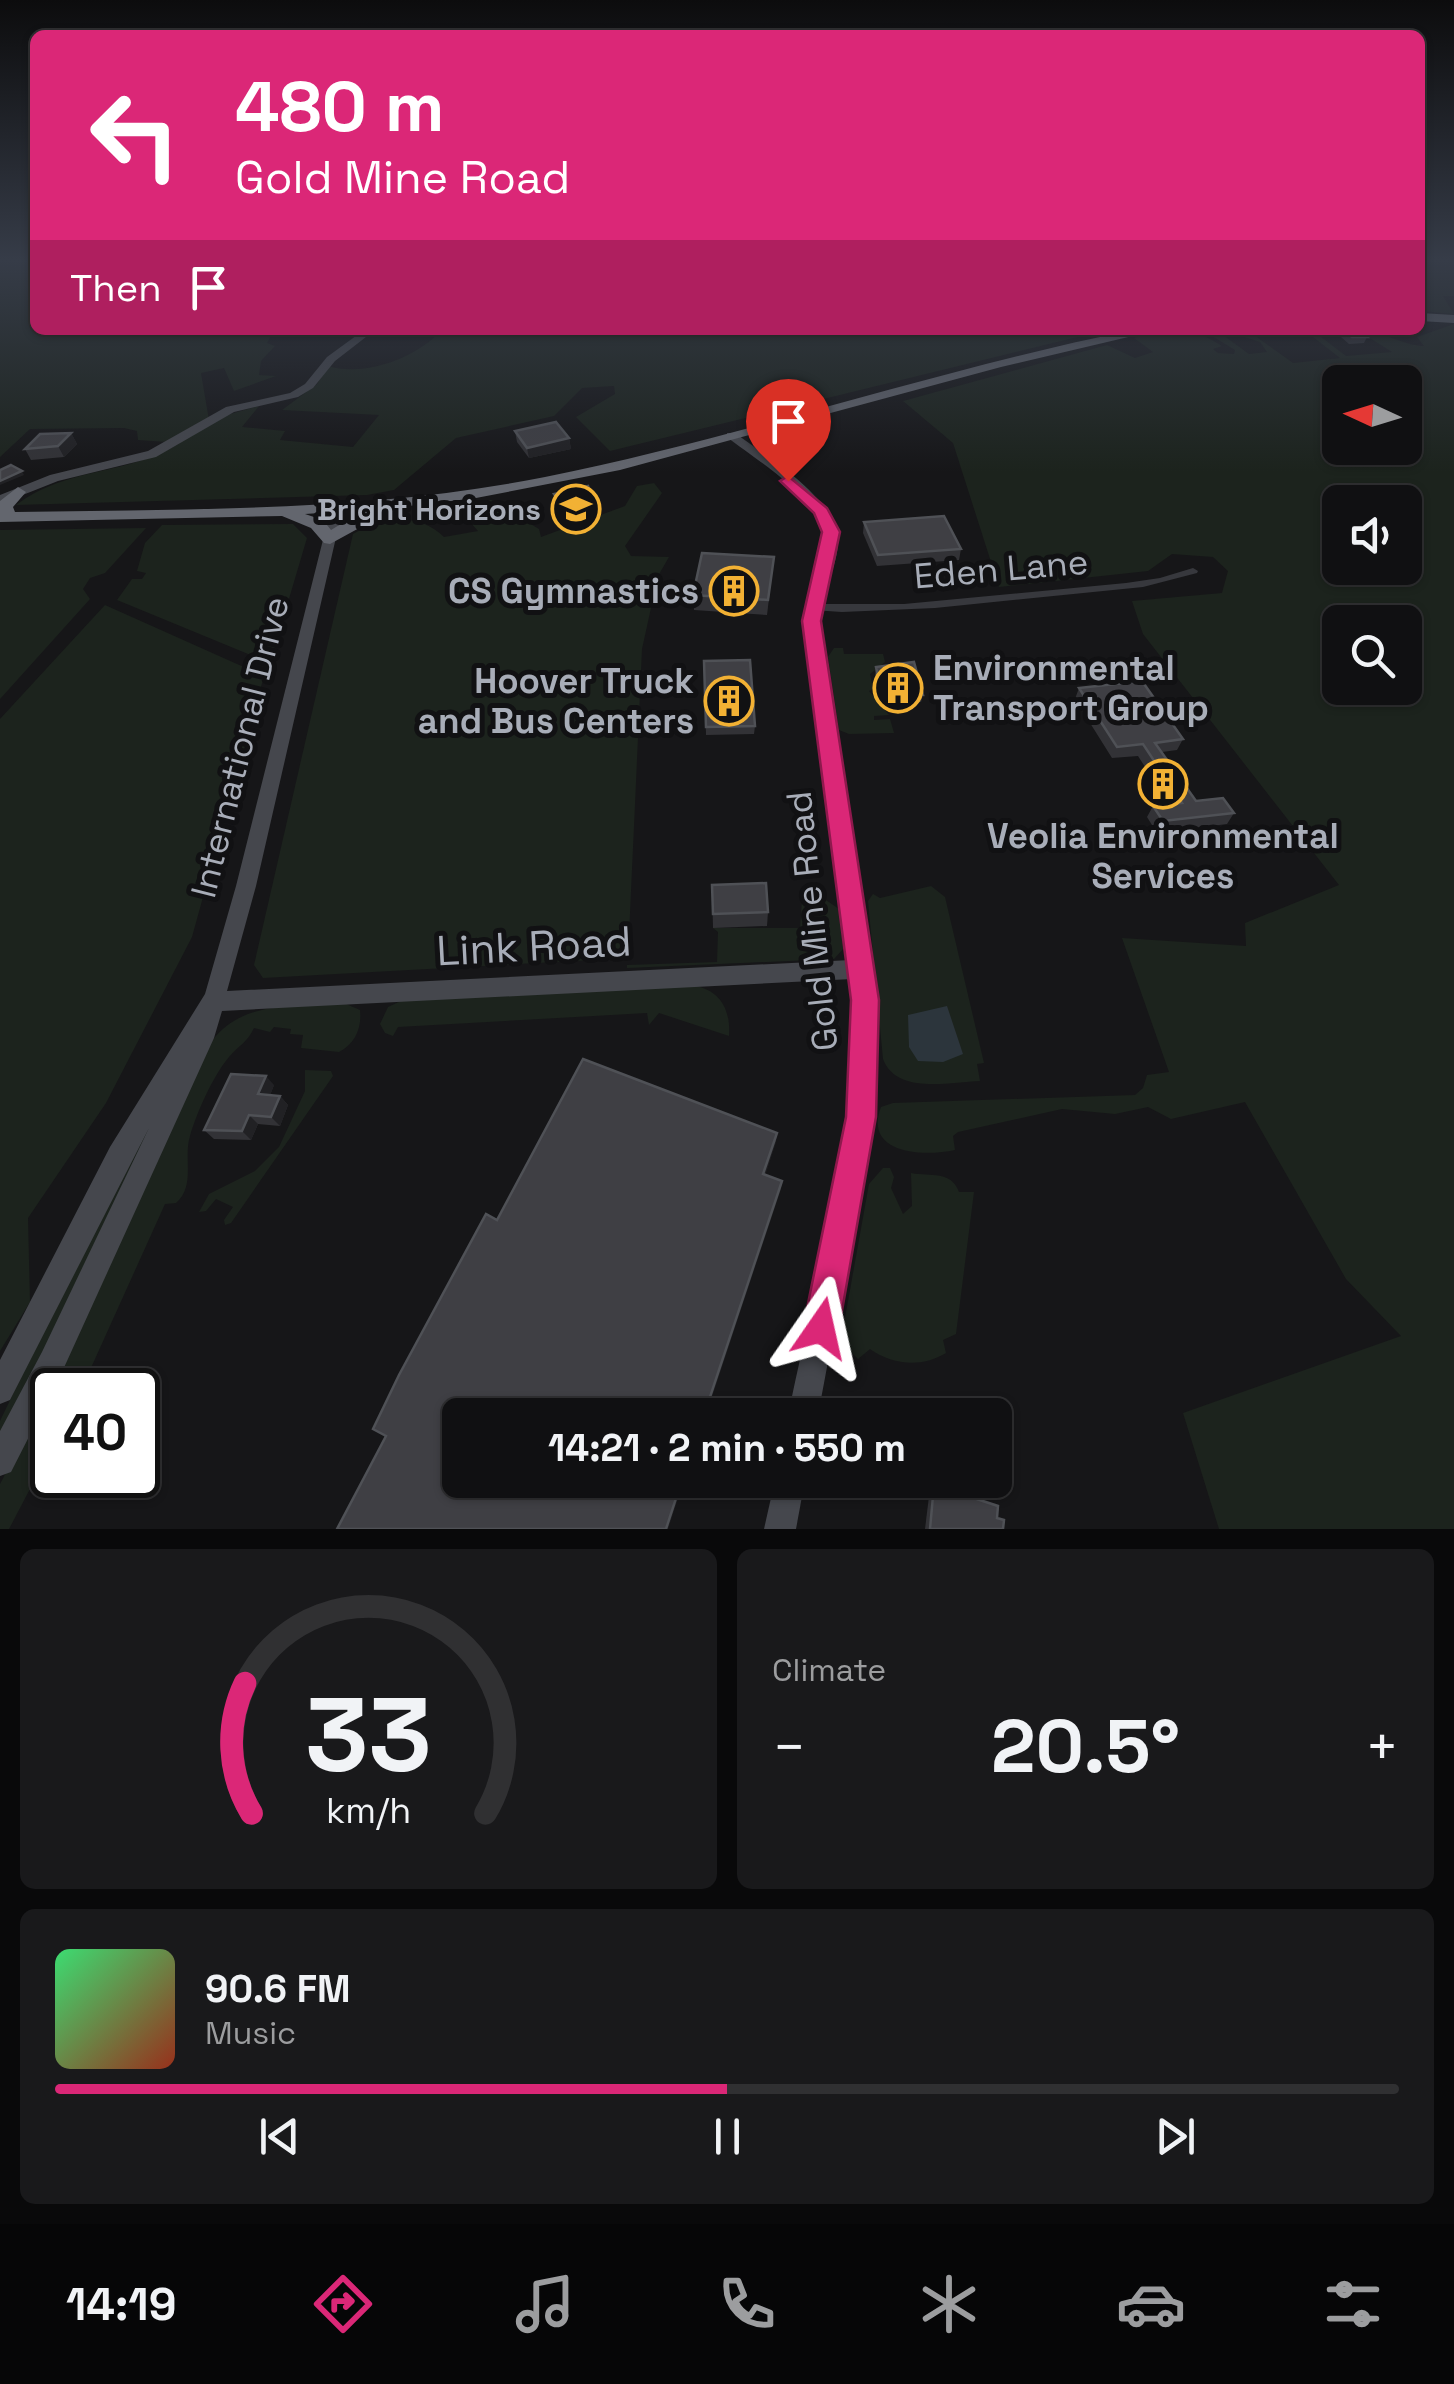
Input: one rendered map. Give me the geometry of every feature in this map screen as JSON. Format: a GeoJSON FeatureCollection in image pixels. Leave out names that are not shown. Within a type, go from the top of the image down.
{"type":"FeatureCollection","features":[{"type":"Feature","properties":{"kind":"highway"},"geometry":{"type":"LineString","coordinates":[[18,492],[4,506],[5,517],[404,502],[541,482],[1132,335]]}},
{"type":"Feature","properties":{"kind":"highway"},"geometry":{"type":"LineString","coordinates":[[271,510],[314,522],[330,539],[362,516],[404,502]]}},
{"type":"Feature","properties":{"kind":"street"},"geometry":{"type":"LineString","coordinates":[[0,500],[66,475],[152,454],[230,409],[294,394],[312,383],[330,360],[363,335]]}},
{"type":"Feature","properties":{"kind":"street"},"geometry":{"type":"LineString","coordinates":[[753,450],[750,439],[756,429]]}},
{"type":"Feature","properties":{"kind":"street","name":"Gold Mine Road"},"geometry":{"type":"LineString","coordinates":[[731,435],[822,511],[830,526],[830,548],[812,608],[862,969],[866,1036],[861,1117],[806,1398]]}},
{"type":"Feature","properties":{"kind":"street","name":"International Drive"},"geometry":{"type":"LineString","coordinates":[[0,1461],[59,1346],[204,1038],[210,1002],[246,886],[336,507]]}},
{"type":"Feature","properties":{"kind":"street","name":"Eden Lane"},"geometry":{"type":"LineString","coordinates":[[812,608],[848,610],[996,598],[1158,582],[1193,571]]}},
{"type":"Feature","properties":{"kind":"street","name":"Link Road"},"geometry":{"type":"LineString","coordinates":[[210,1002],[862,969]]}},
{"type":"Feature","properties":{"kind":"street","name":"International Drive"},"geometry":{"type":"LineString","coordinates":[[0,1390],[118,1156],[186,1036],[210,1002]]}},
{"type":"Feature","properties":{"kind":"street"},"geometry":{"type":"LineString","coordinates":[[780,1529],[786,1498]]}},
{"type":"Feature","properties":{"kind":"shaded area"},"geometry":{"type":"Polygon","coordinates":[[[0,329],[30,329],[30,335],[271,335],[267,343],[275,346],[261,361],[259,375],[276,376],[234,391],[224,368],[201,373],[209,420],[259,406],[242,427],[285,431],[280,440],[353,447],[379,415],[282,410],[317,384],[328,366],[358,369],[390,363],[436,335],[1086,335],[610,451],[576,417],[615,394],[614,386],[582,388],[554,416],[456,438],[394,490],[367,495],[16,505],[55,484],[140,461],[180,443],[138,440],[137,431],[124,428],[30,429],[0,457],[0,329]]]}},
{"type":"Feature","properties":{"kind":"shaded area"},"geometry":{"type":"Polygon","coordinates":[[[1439,329],[1454,329],[1454,1529],[1219,1529],[1183,1413],[1401,1336],[1346,1279],[1245,1102],[1171,1119],[1148,1107],[1115,1114],[1062,1109],[958,1132],[953,1136],[955,1150],[927,1153],[899,1149],[888,1143],[880,1135],[878,1123],[881,1107],[893,1103],[1135,1095],[1143,1088],[1147,1075],[1169,1072],[1122,938],[1246,946],[1245,923],[1339,885],[1143,634],[1132,601],[1222,593],[1228,571],[1213,557],[1172,554],[1148,571],[999,587],[953,443],[903,401],[1107,345],[1135,358],[1153,352],[1134,338],[1149,335],[1201,335],[1222,346],[1213,349],[1218,353],[1234,354],[1235,350],[1210,335],[1223,335],[1249,354],[1267,352],[1260,342],[1238,335],[1254,335],[1293,363],[1340,358],[1310,335],[1319,335],[1346,356],[1392,352],[1365,335],[1384,335],[1424,346],[1417,337],[1439,329]]]}},
{"type":"Feature","properties":{"kind":"shaded area"},"geometry":{"type":"Polygon","coordinates":[[[654,483],[662,493],[625,546],[631,556],[669,557],[647,595],[651,608],[642,649],[628,958],[263,978],[254,965],[353,534],[376,524],[400,520],[423,524],[444,537],[478,531],[470,522],[476,514],[456,512],[450,507],[429,507],[491,500],[539,529],[541,537],[625,506],[637,486],[654,483]]]}},
{"type":"Feature","properties":{"kind":"shaded area"},"geometry":{"type":"Polygon","coordinates":[[[293,524],[307,538],[270,663],[117,600],[132,579],[142,579],[146,573],[137,571],[145,543],[162,525],[293,524]]]}},
{"type":"Feature","properties":{"kind":"shaded area"},"geometry":{"type":"Polygon","coordinates":[[[146,528],[105,573],[90,578],[83,589],[90,599],[0,699],[0,530],[146,528]]]}},
{"type":"Feature","properties":{"kind":"shaded area"},"geometry":{"type":"Polygon","coordinates":[[[105,605],[264,676],[192,937],[106,1103],[28,1218],[30,1302],[0,1351],[0,719],[105,605]]]}},
{"type":"Feature","properties":{"kind":"shaded area"},"geometry":{"type":"Polygon","coordinates":[[[834,648],[843,648],[844,654],[883,654],[885,662],[870,674],[873,689],[869,691],[889,715],[874,716],[874,720],[890,719],[894,733],[849,734],[839,730],[828,657],[834,648]]]}},
{"type":"Feature","properties":{"kind":"shaded area"},"geometry":{"type":"Polygon","coordinates":[[[931,886],[945,897],[984,1063],[977,1064],[980,1081],[912,1082],[900,1078],[883,1059],[868,901],[873,894],[880,898],[931,886]]]}},
{"type":"Feature","properties":{"kind":"shaded area"},"geometry":{"type":"Polygon","coordinates":[[[820,896],[839,909],[844,948],[834,959],[627,968],[717,962],[718,932],[713,928],[800,928],[802,900],[820,896]]]}},
{"type":"Feature","properties":{"kind":"shaded area"},"geometry":{"type":"Polygon","coordinates":[[[689,985],[708,990],[721,1001],[728,1017],[729,1036],[659,1013],[649,1025],[647,1013],[398,1027],[393,1036],[385,1033],[380,1024],[388,1007],[403,1000],[689,985]]]}},
{"type":"Feature","properties":{"kind":"shaded area"},"geometry":{"type":"Polygon","coordinates":[[[346,1004],[360,1010],[356,1035],[339,1052],[301,1048],[303,1035],[290,1034],[291,1029],[274,1027],[270,1032],[254,1028],[223,1065],[206,1095],[190,1136],[186,1188],[176,1203],[165,1204],[91,1368],[58,1368],[212,1041],[239,1018],[291,1006],[346,1004]]]}},
{"type":"Feature","properties":{"kind":"shaded area"},"geometry":{"type":"Polygon","coordinates":[[[947,1006],[963,1054],[943,1062],[918,1061],[909,1047],[908,1015],[947,1006]]]}},
{"type":"Feature","properties":{"kind":"shaded area"},"geometry":{"type":"Polygon","coordinates":[[[305,1070],[331,1071],[333,1076],[231,1223],[225,1225],[224,1220],[233,1207],[216,1199],[206,1211],[199,1212],[209,1194],[255,1171],[279,1147],[305,1091],[305,1070]]]}},
{"type":"Feature","properties":{"kind":"shaded area"},"geometry":{"type":"Polygon","coordinates":[[[162,1105],[65,1311],[36,1368],[30,1368],[30,1379],[0,1437],[0,1421],[116,1180],[162,1105]]]}},
{"type":"Feature","properties":{"kind":"shaded area"},"geometry":{"type":"Polygon","coordinates":[[[883,1168],[890,1168],[894,1177],[891,1188],[903,1214],[912,1206],[911,1173],[946,1177],[959,1192],[974,1192],[956,1334],[943,1340],[946,1353],[927,1361],[898,1361],[870,1349],[858,1359],[851,1352],[843,1329],[869,1184],[883,1168]]]}},
{"type":"Feature","properties":{"kind":"shaded area"},"geometry":{"type":"Polygon","coordinates":[[[30,1427],[30,1489],[9,1529],[0,1529],[0,1484],[30,1427]]]}},
{"type":"Feature","properties":{"kind":"building"},"geometry":{"type":"Polygon","coordinates":[[[556,422],[569,438],[527,448],[515,431],[556,422]]]}},
{"type":"Feature","properties":{"kind":"building"},"geometry":{"type":"Polygon","coordinates":[[[71,433],[58,446],[25,449],[40,434],[71,433]]]}},
{"type":"Feature","properties":{"kind":"building"},"geometry":{"type":"Polygon","coordinates":[[[11,465],[22,471],[0,481],[0,470],[11,465]]]}},
{"type":"Feature","properties":{"kind":"building"},"geometry":{"type":"Polygon","coordinates":[[[588,486],[593,500],[563,507],[554,494],[588,486]]]}},
{"type":"Feature","properties":{"kind":"building"},"geometry":{"type":"Polygon","coordinates":[[[944,516],[961,549],[878,555],[864,522],[944,516]]]}},
{"type":"Feature","properties":{"kind":"building","name":"CS Gymnastics"},"geometry":{"type":"Polygon","coordinates":[[[702,553],[774,557],[768,600],[693,595],[702,553]]]}},
{"type":"Feature","properties":{"kind":"building","name":"Hoover Truck and Bus Centers"},"geometry":{"type":"Polygon","coordinates":[[[750,660],[755,726],[706,727],[704,661],[750,660]]]}},
{"type":"Feature","properties":{"kind":"building","name":"Environmental Transport Group"},"geometry":{"type":"Polygon","coordinates":[[[914,662],[923,695],[882,694],[876,667],[914,662]]]}},
{"type":"Feature","properties":{"kind":"building"},"geometry":{"type":"Polygon","coordinates":[[[1142,681],[1183,739],[1155,743],[1196,801],[1223,798],[1234,813],[1163,821],[1153,806],[1182,803],[1143,744],[1117,747],[1079,688],[1142,681]]]}},
{"type":"Feature","properties":{"kind":"building"},"geometry":{"type":"Polygon","coordinates":[[[766,883],[768,912],[713,914],[712,885],[766,883]]]}},
{"type":"Feature","properties":{"kind":"building"},"geometry":{"type":"Polygon","coordinates":[[[583,1059],[777,1133],[763,1174],[782,1181],[710,1398],[442,1398],[442,1498],[676,1498],[666,1529],[337,1529],[386,1436],[373,1429],[399,1375],[486,1214],[497,1220],[583,1059]]]}},
{"type":"Feature","properties":{"kind":"building"},"geometry":{"type":"Polygon","coordinates":[[[231,1074],[266,1076],[258,1094],[280,1096],[271,1117],[249,1115],[242,1131],[204,1130],[231,1074]]]}},
{"type":"Feature","properties":{"kind":"building"},"geometry":{"type":"Polygon","coordinates":[[[933,1498],[974,1498],[998,1506],[997,1518],[1004,1520],[1003,1529],[930,1529],[933,1498]]]}},
{"type":"Feature","properties":{"kind":"place","name":"Bright Horizons"},"geometry":{"type":"Point","coordinates":[576,509]}},
{"type":"Feature","properties":{"kind":"place","name":"CS Gymnastics"},"geometry":{"type":"Point","coordinates":[734,591]}},
{"type":"Feature","properties":{"kind":"place","name":"Environmental Transport Group"},"geometry":{"type":"Point","coordinates":[898,688]}},
{"type":"Feature","properties":{"kind":"place","name":"Hoover Truck and Bus Centers"},"geometry":{"type":"Point","coordinates":[729,701]}},
{"type":"Feature","properties":{"kind":"place","name":"Veolia Environmental Services"},"geometry":{"type":"Point","coordinates":[1163,784]}},
{"type":"Feature","properties":{"kind":"route"},"geometry":{"type":"LineString","coordinates":[[788,481],[822,511],[831,532],[830,548],[812,602],[811,621],[865,1000],[861,1117],[821,1328]]}}]}
